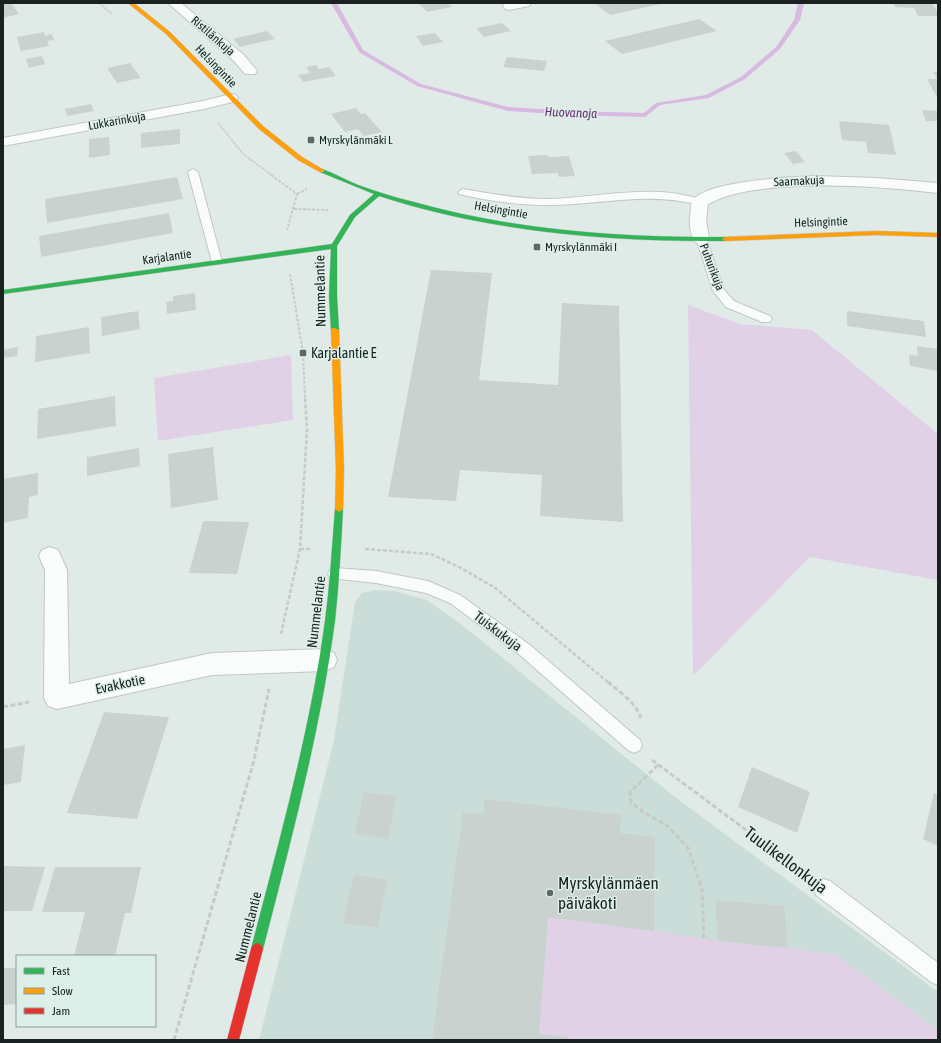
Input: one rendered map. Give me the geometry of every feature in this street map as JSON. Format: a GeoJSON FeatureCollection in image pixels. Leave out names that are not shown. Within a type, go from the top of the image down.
{"type":"FeatureCollection","features":[{"type":"Feature","properties":{"kind":"street","name":"Helsingintie"},"geometry":{"type":"LineString","coordinates":[[131,3],[178,43],[271,138],[296,156],[332,177],[378,194],[425,208],[537,229],[580,234],[642,238],[701,238],[870,233],[938,235]]}},
{"type":"Feature","properties":{"kind":"street","name":"Ristilänkuja"},"geometry":{"type":"LineString","coordinates":[[174,3],[239,58],[250,72]]}},
{"type":"Feature","properties":{"kind":"street"},"geometry":{"type":"LineString","coordinates":[[509,6],[525,3]]}},
{"type":"Feature","properties":{"kind":"street","name":"Lukkarinkuja"},"geometry":{"type":"LineString","coordinates":[[3,142],[197,106],[231,98]]}},
{"type":"Feature","properties":{"kind":"street","name":"Saarnakuja"},"geometry":{"type":"LineString","coordinates":[[700,202],[711,195],[740,186],[792,181],[869,181],[938,188]]}},
{"type":"Feature","properties":{"kind":"street","name":"Nummelantie"},"geometry":{"type":"LineString","coordinates":[[233,1040],[294,805],[324,660],[335,574],[338,547],[340,470],[338,389],[332,296],[334,246],[352,216],[378,194]]}},
{"type":"Feature","properties":{"kind":"street"},"geometry":{"type":"LineString","coordinates":[[700,202],[698,221],[701,238]]}},
{"type":"Feature","properties":{"kind":"street","name":"Karjalantie"},"geometry":{"type":"LineString","coordinates":[[3,292],[334,246]]}},
{"type":"Feature","properties":{"kind":"street","name":"Evakkotie"},"geometry":{"type":"LineString","coordinates":[[50,556],[56,570],[57,698],[212,664],[324,660]]}},
{"type":"Feature","properties":{"kind":"lane"},"geometry":{"type":"LineString","coordinates":[[193,172],[217,262]]}},
{"type":"Feature","properties":{"kind":"lane"},"geometry":{"type":"LineString","coordinates":[[462,192],[510,200],[546,202],[623,195],[660,194],[681,196],[700,202]]}},
{"type":"Feature","properties":{"kind":"lane","name":"Puhurikuja"},"geometry":{"type":"LineString","coordinates":[[701,238],[719,291],[730,304],[766,319]]}},
{"type":"Feature","properties":{"kind":"lane","name":"Tuiskukuja"},"geometry":{"type":"LineString","coordinates":[[335,574],[376,578],[428,587],[455,599],[525,650],[634,745]]}},
{"type":"Feature","properties":{"kind":"lane","name":"Tuulikellonkuja"},"geometry":{"type":"LineString","coordinates":[[823,888],[938,975]]}},
{"type":"Feature","properties":{"kind":"path"},"geometry":{"type":"LineString","coordinates":[[174,1040],[254,760],[300,549],[307,429],[303,353],[295,298],[284,241],[294,209],[325,208],[352,216]]}},
{"type":"Feature","properties":{"kind":"path","name":"Tuulikellonkuja"},"geometry":{"type":"LineString","coordinates":[[634,745],[658,765],[823,888]]}},
{"type":"Feature","properties":{"kind":"path"},"geometry":{"type":"LineString","coordinates":[[658,765],[630,792],[631,802],[642,811],[668,826],[688,848],[702,889],[704,939]]}},
{"type":"Feature","properties":{"kind":"shaded area"},"geometry":{"type":"Polygon","coordinates":[[[688,305],[740,324],[812,330],[938,434],[938,580],[810,557],[693,676],[688,305]]]}},
{"type":"Feature","properties":{"kind":"shaded area"},"geometry":{"type":"Polygon","coordinates":[[[291,355],[293,420],[158,441],[154,378],[291,355]]]}},
{"type":"Feature","properties":{"kind":"shaded area","name":"Myrskylänmäen päiväkoti"},"geometry":{"type":"Polygon","coordinates":[[[375,590],[394,591],[427,600],[462,625],[671,794],[938,992],[938,1040],[259,1040],[334,740],[355,602],[362,593],[375,590]]]}},
{"type":"Feature","properties":{"kind":"shaded area"},"geometry":{"type":"Polygon","coordinates":[[[548,917],[718,941],[788,948],[836,955],[938,1030],[938,1040],[567,1040],[567,1037],[539,1034],[548,917]]]}},
{"type":"Feature","properties":{"kind":"building"},"geometry":{"type":"Polygon","coordinates":[[[3,3],[11,3],[19,14],[3,18],[3,3]]]}},
{"type":"Feature","properties":{"kind":"building"},"geometry":{"type":"Polygon","coordinates":[[[418,3],[447,3],[452,7],[427,12],[418,3]]]}},
{"type":"Feature","properties":{"kind":"building"},"geometry":{"type":"Polygon","coordinates":[[[594,3],[661,3],[661,4],[610,15],[594,3]]]}},
{"type":"Feature","properties":{"kind":"building"},"geometry":{"type":"Polygon","coordinates":[[[893,3],[932,3],[938,13],[938,16],[918,16],[914,8],[895,7],[893,3]]]}},
{"type":"Feature","properties":{"kind":"building"},"geometry":{"type":"Polygon","coordinates":[[[699,19],[717,31],[622,54],[605,41],[699,19]]]}},
{"type":"Feature","properties":{"kind":"building"},"geometry":{"type":"Polygon","coordinates":[[[502,23],[511,31],[484,37],[476,28],[502,23]]]}},
{"type":"Feature","properties":{"kind":"building"},"geometry":{"type":"Polygon","coordinates":[[[267,31],[275,39],[240,47],[233,39],[267,31]]]}},
{"type":"Feature","properties":{"kind":"building"},"geometry":{"type":"Polygon","coordinates":[[[44,32],[45,36],[52,34],[54,40],[47,41],[49,46],[21,51],[17,37],[44,32]]]}},
{"type":"Feature","properties":{"kind":"building"},"geometry":{"type":"Polygon","coordinates":[[[435,33],[443,42],[423,46],[416,36],[435,33]]]}},
{"type":"Feature","properties":{"kind":"building"},"geometry":{"type":"Polygon","coordinates":[[[42,56],[45,64],[29,68],[26,59],[42,56]]]}},
{"type":"Feature","properties":{"kind":"building"},"geometry":{"type":"Polygon","coordinates":[[[507,57],[547,61],[544,71],[503,67],[507,57]]]}},
{"type":"Feature","properties":{"kind":"building"},"geometry":{"type":"Polygon","coordinates":[[[130,63],[141,78],[117,83],[107,68],[130,63]]]}},
{"type":"Feature","properties":{"kind":"building"},"geometry":{"type":"Polygon","coordinates":[[[316,65],[319,69],[329,67],[336,76],[303,82],[298,75],[310,73],[306,67],[316,65]]]}},
{"type":"Feature","properties":{"kind":"building"},"geometry":{"type":"Polygon","coordinates":[[[933,72],[938,72],[938,79],[933,72]]]}},
{"type":"Feature","properties":{"kind":"building"},"geometry":{"type":"Polygon","coordinates":[[[927,79],[938,79],[938,99],[927,79]]]}},
{"type":"Feature","properties":{"kind":"building"},"geometry":{"type":"Polygon","coordinates":[[[91,104],[94,111],[67,116],[65,109],[91,104]]]}},
{"type":"Feature","properties":{"kind":"building"},"geometry":{"type":"Polygon","coordinates":[[[356,108],[361,114],[365,113],[382,132],[364,136],[358,129],[345,132],[331,114],[356,108]]]}},
{"type":"Feature","properties":{"kind":"building"},"geometry":{"type":"Polygon","coordinates":[[[922,110],[938,111],[938,121],[926,121],[922,110]]]}},
{"type":"Feature","properties":{"kind":"building"},"geometry":{"type":"Polygon","coordinates":[[[839,121],[889,125],[896,155],[868,153],[866,142],[842,140],[839,121]]]}},
{"type":"Feature","properties":{"kind":"building"},"geometry":{"type":"Polygon","coordinates":[[[180,129],[180,144],[141,148],[141,133],[180,129]]]}},
{"type":"Feature","properties":{"kind":"building"},"geometry":{"type":"Polygon","coordinates":[[[109,137],[110,155],[89,158],[89,139],[109,137]]]}},
{"type":"Feature","properties":{"kind":"building"},"geometry":{"type":"Polygon","coordinates":[[[796,151],[805,162],[793,164],[784,153],[796,151]]]}},
{"type":"Feature","properties":{"kind":"building"},"geometry":{"type":"Polygon","coordinates":[[[547,155],[548,157],[569,156],[575,176],[559,177],[558,173],[532,174],[528,156],[547,155]]]}},
{"type":"Feature","properties":{"kind":"building"},"geometry":{"type":"Polygon","coordinates":[[[177,177],[183,199],[47,223],[45,199],[177,177]]]}},
{"type":"Feature","properties":{"kind":"building"},"geometry":{"type":"Polygon","coordinates":[[[169,213],[173,233],[41,257],[39,236],[169,213]]]}},
{"type":"Feature","properties":{"kind":"building"},"geometry":{"type":"Polygon","coordinates":[[[431,270],[492,273],[479,380],[558,385],[562,303],[619,306],[623,522],[540,516],[542,475],[460,470],[456,501],[388,497],[431,270]]]}},
{"type":"Feature","properties":{"kind":"building"},"geometry":{"type":"Polygon","coordinates":[[[195,293],[196,310],[167,314],[166,302],[173,301],[173,296],[195,293]]]}},
{"type":"Feature","properties":{"kind":"building"},"geometry":{"type":"Polygon","coordinates":[[[138,311],[140,329],[102,336],[101,317],[138,311]]]}},
{"type":"Feature","properties":{"kind":"building"},"geometry":{"type":"Polygon","coordinates":[[[847,311],[924,321],[926,337],[847,326],[847,311]]]}},
{"type":"Feature","properties":{"kind":"building"},"geometry":{"type":"Polygon","coordinates":[[[89,327],[90,353],[35,362],[36,336],[89,327]]]}},
{"type":"Feature","properties":{"kind":"building"},"geometry":{"type":"Polygon","coordinates":[[[917,346],[938,349],[938,371],[910,366],[909,355],[918,356],[917,346]]]}},
{"type":"Feature","properties":{"kind":"building"},"geometry":{"type":"Polygon","coordinates":[[[18,347],[17,356],[3,358],[3,350],[18,347]]]}},
{"type":"Feature","properties":{"kind":"building"},"geometry":{"type":"Polygon","coordinates":[[[115,396],[116,426],[37,439],[38,409],[115,396]]]}},
{"type":"Feature","properties":{"kind":"building"},"geometry":{"type":"Polygon","coordinates":[[[213,447],[218,500],[171,508],[168,454],[213,447]]]}},
{"type":"Feature","properties":{"kind":"building"},"geometry":{"type":"Polygon","coordinates":[[[139,448],[140,466],[87,476],[87,457],[139,448]]]}},
{"type":"Feature","properties":{"kind":"building"},"geometry":{"type":"Polygon","coordinates":[[[38,473],[38,495],[29,497],[28,518],[3,523],[3,479],[38,473]]]}},
{"type":"Feature","properties":{"kind":"building"},"geometry":{"type":"Polygon","coordinates":[[[203,521],[249,522],[237,574],[189,573],[203,521]]]}},
{"type":"Feature","properties":{"kind":"building"},"geometry":{"type":"Polygon","coordinates":[[[104,712],[169,717],[137,819],[67,813],[104,712]]]}},
{"type":"Feature","properties":{"kind":"building"},"geometry":{"type":"Polygon","coordinates":[[[25,745],[21,782],[3,785],[3,749],[25,745]]]}},
{"type":"Feature","properties":{"kind":"building"},"geometry":{"type":"Polygon","coordinates":[[[752,767],[810,792],[797,833],[738,807],[752,767]]]}},
{"type":"Feature","properties":{"kind":"building"},"geometry":{"type":"Polygon","coordinates":[[[364,792],[396,796],[388,839],[355,834],[364,792]]]}},
{"type":"Feature","properties":{"kind":"building"},"geometry":{"type":"Polygon","coordinates":[[[934,793],[938,795],[938,846],[923,839],[934,793]]]}},
{"type":"Feature","properties":{"kind":"building"},"geometry":{"type":"Polygon","coordinates":[[[485,799],[621,815],[620,833],[655,837],[654,931],[548,917],[539,1034],[567,1037],[567,1040],[432,1040],[463,812],[483,815],[485,799]]]}},
{"type":"Feature","properties":{"kind":"building"},"geometry":{"type":"Polygon","coordinates":[[[3,866],[45,867],[32,911],[3,911],[3,866]]]}},
{"type":"Feature","properties":{"kind":"building"},"geometry":{"type":"Polygon","coordinates":[[[55,867],[141,867],[131,913],[125,913],[115,955],[74,955],[85,912],[42,912],[55,867]]]}},
{"type":"Feature","properties":{"kind":"building"},"geometry":{"type":"Polygon","coordinates":[[[354,875],[387,880],[378,928],[343,923],[354,875]]]}},
{"type":"Feature","properties":{"kind":"building"},"geometry":{"type":"Polygon","coordinates":[[[715,900],[784,906],[788,948],[718,941],[715,900]]]}},
{"type":"Feature","properties":{"kind":"building"},"geometry":{"type":"Polygon","coordinates":[[[3,968],[16,968],[16,1004],[3,1005],[3,968]]]}},
{"type":"Feature","properties":{"kind":"waterway","name":"Huovanoja"},"geometry":{"type":"LineString","coordinates":[[334,3],[361,51],[419,85],[508,109],[645,115],[658,104],[707,97],[743,78],[778,48],[797,20],[801,3]]}},
{"type":"Feature","properties":{"kind":"traffic: fast"},"geometry":{"type":"LineString","coordinates":[[322,171],[356,186],[391,198],[445,212],[496,222],[561,232],[594,235],[659,239],[725,239]]}},
{"type":"Feature","properties":{"kind":"traffic: fast"},"geometry":{"type":"LineString","coordinates":[[335,330],[333,296],[334,246],[352,216],[378,194]]}},
{"type":"Feature","properties":{"kind":"traffic: fast"},"geometry":{"type":"LineString","coordinates":[[3,292],[334,246]]}},
{"type":"Feature","properties":{"kind":"traffic: fast"},"geometry":{"type":"LineString","coordinates":[[257,949],[298,786],[321,676],[330,621],[336,565],[339,509]]}},
{"type":"Feature","properties":{"kind":"traffic: slow"},"geometry":{"type":"LineString","coordinates":[[131,3],[168,33],[261,128],[280,144],[322,171]]}},
{"type":"Feature","properties":{"kind":"traffic: slow"},"geometry":{"type":"LineString","coordinates":[[725,239],[876,233],[938,235]]}},
{"type":"Feature","properties":{"kind":"traffic: slow"},"geometry":{"type":"LineString","coordinates":[[335,330],[340,470],[339,509]]}},
{"type":"Feature","properties":{"kind":"traffic: jam"},"geometry":{"type":"LineString","coordinates":[[233,1040],[257,949]]}},
{"type":"Feature","properties":{"kind":"place","name":"Myrskylänmäki L"},"geometry":{"type":"Point","coordinates":[311,140]}},
{"type":"Feature","properties":{"kind":"place","name":"Myrskylänmäki I"},"geometry":{"type":"Point","coordinates":[537,247]}},
{"type":"Feature","properties":{"kind":"place","name":"Karjalantie E"},"geometry":{"type":"Point","coordinates":[303,353]}},
{"type":"Feature","properties":{"kind":"place","name":"Myrskylänmäen päiväkoti"},"geometry":{"type":"Point","coordinates":[550,893]}}]}
